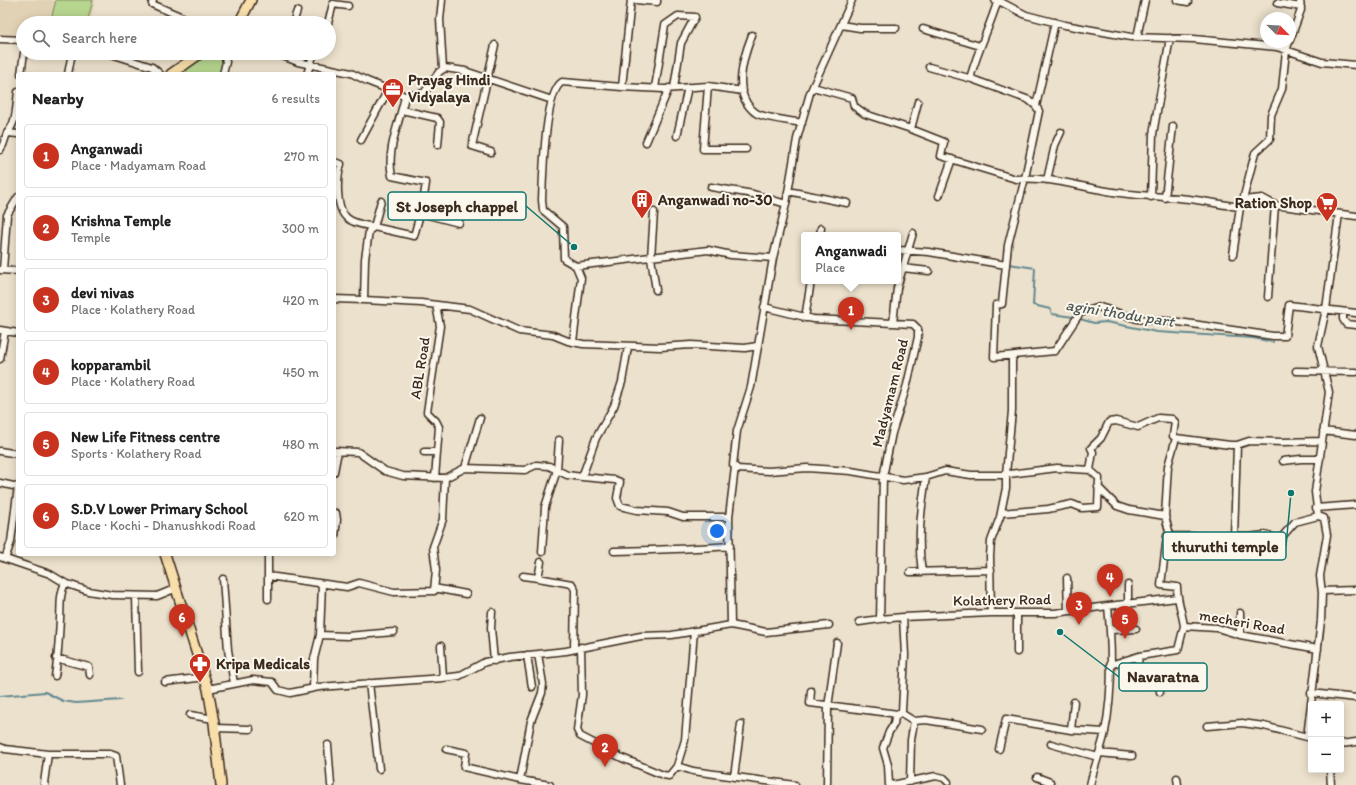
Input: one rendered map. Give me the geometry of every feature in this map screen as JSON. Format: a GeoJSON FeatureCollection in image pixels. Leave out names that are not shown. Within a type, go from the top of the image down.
{"type":"FeatureCollection","features":[{"type":"Feature","properties":{"kind":"highway"},"geometry":{"type":"LineString","coordinates":[[243,16],[251,0]]}},
{"type":"Feature","properties":{"kind":"highway"},"geometry":{"type":"LineString","coordinates":[[182,71],[194,60]]}},
{"type":"Feature","properties":{"kind":"highway"},"geometry":{"type":"LineString","coordinates":[[166,556],[208,689],[214,723],[220,785]]}},
{"type":"Feature","properties":{"kind":"street"},"geometry":{"type":"LineString","coordinates":[[154,0],[152,4],[180,16]]}},
{"type":"Feature","properties":{"kind":"street"},"geometry":{"type":"LineString","coordinates":[[298,60],[351,73],[405,96],[424,93],[443,69],[440,18],[442,0]]}},
{"type":"Feature","properties":{"kind":"street"},"geometry":{"type":"LineString","coordinates":[[622,87],[631,0]]}},
{"type":"Feature","properties":{"kind":"street"},"geometry":{"type":"LineString","coordinates":[[636,0],[657,2],[657,0]]}},
{"type":"Feature","properties":{"kind":"street"},"geometry":{"type":"LineString","coordinates":[[731,625],[729,517],[735,467],[733,462],[737,431],[751,387],[772,258],[786,204],[802,123],[813,87],[852,0]]}},
{"type":"Feature","properties":{"kind":"street"},"geometry":{"type":"LineString","coordinates":[[972,79],[971,75],[980,46],[984,40],[996,6],[996,0],[1006,2],[1026,15],[1054,22],[1137,37],[1194,38],[1277,48],[1322,62],[1356,65]]}},
{"type":"Feature","properties":{"kind":"street"},"geometry":{"type":"LineString","coordinates":[[1137,37],[1145,0]]}},
{"type":"Feature","properties":{"kind":"street"},"geometry":{"type":"LineString","coordinates":[[1177,0],[1188,2]]}},
{"type":"Feature","properties":{"kind":"street"},"geometry":{"type":"LineString","coordinates":[[1296,21],[1300,8],[1300,0]]}},
{"type":"Feature","properties":{"kind":"street"},"geometry":{"type":"LineString","coordinates":[[1277,3],[1300,8]]}},
{"type":"Feature","properties":{"kind":"street"},"geometry":{"type":"LineString","coordinates":[[330,16],[334,4],[348,6]]}},
{"type":"Feature","properties":{"kind":"street"},"geometry":{"type":"LineString","coordinates":[[296,16],[297,11]]}},
{"type":"Feature","properties":{"kind":"street"},"geometry":{"type":"LineString","coordinates":[[646,142],[671,88],[681,43],[696,17],[678,16],[665,25],[655,88]]}},
{"type":"Feature","properties":{"kind":"street"},"geometry":{"type":"LineString","coordinates":[[1054,22],[1036,106],[1038,114],[1025,178],[1012,229],[1002,304],[996,305],[994,357],[1055,351],[1080,314],[1100,307],[1136,320],[1201,325],[1279,336],[1285,336],[1289,305],[1356,313]]}},
{"type":"Feature","properties":{"kind":"street"},"geometry":{"type":"LineString","coordinates":[[841,25],[860,28],[896,28]]}},
{"type":"Feature","properties":{"kind":"street"},"geometry":{"type":"LineString","coordinates":[[923,29],[980,46]]}},
{"type":"Feature","properties":{"kind":"street"},"geometry":{"type":"LineString","coordinates":[[752,35],[743,58],[742,72],[743,91],[748,105],[757,114],[802,123]]}},
{"type":"Feature","properties":{"kind":"street"},"geometry":{"type":"LineString","coordinates":[[1151,197],[1153,134],[1170,38]]}},
{"type":"Feature","properties":{"kind":"street"},"geometry":{"type":"LineString","coordinates":[[0,39],[16,40]]}},
{"type":"Feature","properties":{"kind":"street"},"geometry":{"type":"LineString","coordinates":[[491,152],[472,146],[495,45]]}},
{"type":"Feature","properties":{"kind":"street"},"geometry":{"type":"LineString","coordinates":[[1233,255],[1240,207],[1255,153],[1270,139],[1271,115],[1282,89],[1287,48]]}},
{"type":"Feature","properties":{"kind":"street"},"geometry":{"type":"LineString","coordinates":[[21,72],[23,60]]}},
{"type":"Feature","properties":{"kind":"street"},"geometry":{"type":"LineString","coordinates":[[68,72],[71,60]]}},
{"type":"Feature","properties":{"kind":"street"},"geometry":{"type":"LineString","coordinates":[[130,60],[152,67],[158,72]]}},
{"type":"Feature","properties":{"kind":"street"},"geometry":{"type":"LineString","coordinates":[[224,72],[226,60]]}},
{"type":"Feature","properties":{"kind":"street"},"geometry":{"type":"LineString","coordinates":[[308,72],[311,60]]}},
{"type":"Feature","properties":{"kind":"street"},"geometry":{"type":"LineString","coordinates":[[929,67],[972,79],[1029,100],[1036,106]]}},
{"type":"Feature","properties":{"kind":"street"},"geometry":{"type":"LineString","coordinates":[[443,69],[465,70],[552,100]]}},
{"type":"Feature","properties":{"kind":"street"},"geometry":{"type":"LineString","coordinates":[[743,91],[708,86],[655,88],[562,82],[558,85],[552,100],[544,140],[543,210],[563,227],[564,259],[576,266],[708,250],[731,255],[772,258]]}},
{"type":"Feature","properties":{"kind":"street"},"geometry":{"type":"LineString","coordinates":[[708,86],[703,148],[746,149]]}},
{"type":"Feature","properties":{"kind":"street"},"geometry":{"type":"LineString","coordinates":[[678,136],[688,87]]}},
{"type":"Feature","properties":{"kind":"street"},"geometry":{"type":"LineString","coordinates":[[813,87],[852,98],[854,106],[865,114],[911,128],[944,142],[942,156],[1016,179],[1025,178],[1068,182],[1107,191],[1151,197],[1188,199],[1240,207]]}},
{"type":"Feature","properties":{"kind":"street"},"geometry":{"type":"LineString","coordinates":[[361,140],[388,90]]}},
{"type":"Feature","properties":{"kind":"street"},"geometry":{"type":"LineString","coordinates":[[336,163],[341,164],[337,176],[342,210],[346,217],[354,222],[414,236],[426,184],[392,176],[390,166],[391,149],[405,96]]}},
{"type":"Feature","properties":{"kind":"street"},"geometry":{"type":"LineString","coordinates":[[911,128],[918,102]]}},
{"type":"Feature","properties":{"kind":"street"},"geometry":{"type":"LineString","coordinates":[[0,150],[7,133],[11,129],[16,106]]}},
{"type":"Feature","properties":{"kind":"street"},"geometry":{"type":"LineString","coordinates":[[402,110],[437,118],[440,122],[438,146]]}},
{"type":"Feature","properties":{"kind":"street"},"geometry":{"type":"LineString","coordinates":[[1165,198],[1173,126]]}},
{"type":"Feature","properties":{"kind":"street"},"geometry":{"type":"LineString","coordinates":[[1047,180],[1055,145],[1061,132]]}},
{"type":"Feature","properties":{"kind":"street"},"geometry":{"type":"LineString","coordinates":[[7,133],[16,134]]}},
{"type":"Feature","properties":{"kind":"street"},"geometry":{"type":"LineString","coordinates":[[940,196],[952,159]]}},
{"type":"Feature","properties":{"kind":"street"},"geometry":{"type":"LineString","coordinates":[[711,187],[753,194],[786,204]]}},
{"type":"Feature","properties":{"kind":"street"},"geometry":{"type":"LineString","coordinates":[[788,191],[846,203]]}},
{"type":"Feature","properties":{"kind":"street"},"geometry":{"type":"LineString","coordinates":[[1243,200],[1262,198],[1275,205],[1356,216]]}},
{"type":"Feature","properties":{"kind":"street"},"geometry":{"type":"LineString","coordinates":[[16,200],[7,215],[2,270],[16,271]]}},
{"type":"Feature","properties":{"kind":"street"},"geometry":{"type":"LineString","coordinates":[[364,300],[365,259],[369,231],[374,227],[381,202]]}},
{"type":"Feature","properties":{"kind":"street"},"geometry":{"type":"LineString","coordinates":[[1268,297],[1275,205]]}},
{"type":"Feature","properties":{"kind":"street"},"geometry":{"type":"LineString","coordinates":[[420,213],[459,223],[459,208]]}},
{"type":"Feature","properties":{"kind":"street"},"geometry":{"type":"LineString","coordinates":[[654,212],[651,258],[656,290]]}},
{"type":"Feature","properties":{"kind":"street"},"geometry":{"type":"LineString","coordinates":[[1318,516],[1315,492],[1329,392],[1318,346],[1326,309],[1339,214]]}},
{"type":"Feature","properties":{"kind":"street"},"geometry":{"type":"LineString","coordinates":[[901,275],[913,233]]}},
{"type":"Feature","properties":{"kind":"street"},"geometry":{"type":"LineString","coordinates":[[901,250],[929,252],[1006,265]]}},
{"type":"Feature","properties":{"kind":"street"},"geometry":{"type":"LineString","coordinates":[[572,342],[581,278],[576,266]]}},
{"type":"Feature","properties":{"kind":"street"},"geometry":{"type":"LineString","coordinates":[[903,268],[929,271]]}},
{"type":"Feature","properties":{"kind":"street"},"geometry":{"type":"LineString","coordinates":[[805,318],[811,284]]}},
{"type":"Feature","properties":{"kind":"street"},"geometry":{"type":"LineString","coordinates":[[893,323],[896,309],[895,296],[898,284]]}},
{"type":"Feature","properties":{"kind":"street"},"geometry":{"type":"LineString","coordinates":[[336,299],[436,305],[470,309],[519,332],[553,335],[572,342],[600,346],[679,347],[691,345],[745,348],[757,346]]}},
{"type":"Feature","properties":{"kind":"street","name":"ABL Road"},"geometry":{"type":"LineString","coordinates":[[434,478],[439,427],[427,412],[440,326],[436,305]]}},
{"type":"Feature","properties":{"kind":"street","name":"Madyamam Road"},"geometry":{"type":"LineString","coordinates":[[764,307],[805,318],[916,325],[918,337],[907,385],[892,433],[883,477]]}},
{"type":"Feature","properties":{"kind":"street"},"geometry":{"type":"LineString","coordinates":[[1343,312],[1343,319],[1346,324],[1356,325]]}},
{"type":"Feature","properties":{"kind":"street"},"geometry":{"type":"LineString","coordinates":[[0,359],[2,331],[16,333]]}},
{"type":"Feature","properties":{"kind":"street"},"geometry":{"type":"LineString","coordinates":[[582,478],[596,438],[614,406],[622,382],[628,347]]}},
{"type":"Feature","properties":{"kind":"street"},"geometry":{"type":"LineString","coordinates":[[991,613],[991,541],[1001,513],[1006,488],[1012,411],[1012,356]]}},
{"type":"Feature","properties":{"kind":"street"},"geometry":{"type":"LineString","coordinates":[[1296,371],[1324,370],[1356,372]]}},
{"type":"Feature","properties":{"kind":"street"},"geometry":{"type":"LineString","coordinates":[[465,468],[480,418]]}},
{"type":"Feature","properties":{"kind":"street"},"geometry":{"type":"LineString","coordinates":[[1090,470],[1093,452],[1091,448],[1101,438],[1109,422],[1116,421],[1138,426],[1158,418],[1172,419],[1175,422],[1173,436],[1176,438],[1168,466],[1164,516],[1170,535]]}},
{"type":"Feature","properties":{"kind":"street"},"geometry":{"type":"LineString","coordinates":[[1323,431],[1356,434]]}},
{"type":"Feature","properties":{"kind":"street"},"geometry":{"type":"LineString","coordinates":[[1176,438],[1237,445],[1249,441],[1321,441]]}},
{"type":"Feature","properties":{"kind":"street"},"geometry":{"type":"LineString","coordinates":[[542,552],[545,507],[557,470],[560,440]]}},
{"type":"Feature","properties":{"kind":"street"},"geometry":{"type":"LineString","coordinates":[[1234,537],[1237,445]]}},
{"type":"Feature","properties":{"kind":"street"},"geometry":{"type":"LineString","coordinates":[[0,451],[16,454]]}},
{"type":"Feature","properties":{"kind":"street"},"geometry":{"type":"LineString","coordinates":[[336,451],[358,452],[385,471],[403,476],[445,478],[465,468],[525,470],[536,464],[549,466],[582,478],[615,480],[620,482],[617,498],[620,506],[637,510],[668,512],[683,517],[729,517]]}},
{"type":"Feature","properties":{"kind":"street"},"geometry":{"type":"LineString","coordinates":[[424,452],[437,452]]}},
{"type":"Feature","properties":{"kind":"street"},"geometry":{"type":"LineString","coordinates":[[1283,461],[1320,459]]}},
{"type":"Feature","properties":{"kind":"street"},"geometry":{"type":"LineString","coordinates":[[735,467],[769,471],[807,468],[851,470],[903,480],[926,477],[945,471],[989,475],[1057,468],[1090,470],[1099,478],[1098,507],[1082,508],[1072,504],[1048,509],[1001,513]]}},
{"type":"Feature","properties":{"kind":"street"},"geometry":{"type":"LineString","coordinates":[[880,620],[883,477]]}},
{"type":"Feature","properties":{"kind":"street"},"geometry":{"type":"LineString","coordinates":[[922,572],[919,552],[919,526],[926,477]]}},
{"type":"Feature","properties":{"kind":"street"},"geometry":{"type":"LineString","coordinates":[[268,576],[347,587],[359,583],[394,592],[434,591],[436,570],[433,547],[443,519],[445,478]]}},
{"type":"Feature","properties":{"kind":"street"},"geometry":{"type":"LineString","coordinates":[[0,483],[16,487]]}},
{"type":"Feature","properties":{"kind":"street"},"geometry":{"type":"LineString","coordinates":[[1098,487],[1117,506],[1129,510],[1164,516]]}},
{"type":"Feature","properties":{"kind":"street"},"geometry":{"type":"LineString","coordinates":[[16,503],[11,542],[3,558],[50,574],[88,591],[136,597],[157,596],[177,588]]}},
{"type":"Feature","properties":{"kind":"street"},"geometry":{"type":"LineString","coordinates":[[1316,508],[1356,505]]}},
{"type":"Feature","properties":{"kind":"street"},"geometry":{"type":"LineString","coordinates":[[336,513],[336,528]]}},
{"type":"Feature","properties":{"kind":"street"},"geometry":{"type":"LineString","coordinates":[[1170,535],[1234,537],[1265,536],[1280,540],[1295,522],[1318,516],[1324,518],[1327,535],[1321,563],[1322,591],[1320,636],[1312,693],[1309,737]]}},
{"type":"Feature","properties":{"kind":"street"},"geometry":{"type":"LineString","coordinates":[[1170,535],[1167,536],[1161,585],[1177,587],[1177,598],[1180,604],[1184,626]]}},
{"type":"Feature","properties":{"kind":"street"},"geometry":{"type":"LineString","coordinates":[[614,551],[653,550],[678,547],[730,546]]}},
{"type":"Feature","properties":{"kind":"street"},"geometry":{"type":"LineString","coordinates":[[268,556],[268,599]]}},
{"type":"Feature","properties":{"kind":"street"},"geometry":{"type":"LineString","coordinates":[[538,578],[541,562]]}},
{"type":"Feature","properties":{"kind":"street"},"geometry":{"type":"LineString","coordinates":[[910,572],[991,570]]}},
{"type":"Feature","properties":{"kind":"street"},"geometry":{"type":"LineString","coordinates":[[523,576],[572,584],[574,590],[574,649]]}},
{"type":"Feature","properties":{"kind":"street"},"geometry":{"type":"LineString","coordinates":[[1066,578],[1068,611]]}},
{"type":"Feature","properties":{"kind":"street"},"geometry":{"type":"LineString","coordinates":[[224,579],[228,650],[234,683]]}},
{"type":"Feature","properties":{"kind":"street"},"geometry":{"type":"LineString","coordinates":[[55,676],[60,620],[59,604],[61,592],[65,582]]}},
{"type":"Feature","properties":{"kind":"street"},"geometry":{"type":"LineString","coordinates":[[313,688],[314,659],[320,635],[322,584]]}},
{"type":"Feature","properties":{"kind":"street"},"geometry":{"type":"LineString","coordinates":[[1128,585],[1128,602]]}},
{"type":"Feature","properties":{"kind":"street"},"geometry":{"type":"LineString","coordinates":[[434,588],[466,594]]}},
{"type":"Feature","properties":{"kind":"street"},"geometry":{"type":"LineString","coordinates":[[1322,591],[1356,590]]}},
{"type":"Feature","properties":{"kind":"street"},"geometry":{"type":"LineString","coordinates":[[136,597],[138,672]]}},
{"type":"Feature","properties":{"kind":"street","name":"Kolathery Road"},"geometry":{"type":"LineString","coordinates":[[859,622],[931,615],[1068,611],[1128,602],[1177,598]]}},
{"type":"Feature","properties":{"kind":"street"},"geometry":{"type":"LineString","coordinates":[[1090,785],[1105,732],[1110,665],[1108,606]]}},
{"type":"Feature","properties":{"kind":"street"},"geometry":{"type":"LineString","coordinates":[[492,612],[491,628],[494,661]]}},
{"type":"Feature","properties":{"kind":"street"},"geometry":{"type":"LineString","coordinates":[[1017,613],[1017,652]]}},
{"type":"Feature","properties":{"kind":"street"},"geometry":{"type":"LineString","coordinates":[[1240,613],[1240,635]]}},
{"type":"Feature","properties":{"kind":"street"},"geometry":{"type":"LineString","coordinates":[[903,617],[905,655],[904,692],[899,713],[895,717],[894,724],[889,732],[883,748],[888,765],[891,785],[936,776],[944,778],[948,782]]}},
{"type":"Feature","properties":{"kind":"street"},"geometry":{"type":"LineString","coordinates":[[208,689],[253,680],[272,682],[278,690],[290,693],[313,688],[443,678],[459,676],[485,662],[574,649],[641,636],[672,635],[731,625],[766,632],[829,625]]}},
{"type":"Feature","properties":{"kind":"street","name":"mecheri Road"},"geometry":{"type":"LineString","coordinates":[[1110,665],[1139,656],[1178,650],[1184,626],[1217,628],[1240,635],[1318,649]]}},
{"type":"Feature","properties":{"kind":"street"},"geometry":{"type":"LineString","coordinates":[[1110,630],[1136,629]]}},
{"type":"Feature","properties":{"kind":"street"},"geometry":{"type":"LineString","coordinates":[[582,647],[582,695],[577,730],[580,736],[622,758],[662,775],[669,776],[677,766],[685,740],[694,631]]}},
{"type":"Feature","properties":{"kind":"street"},"geometry":{"type":"LineString","coordinates":[[320,635],[346,636],[394,632]]}},
{"type":"Feature","properties":{"kind":"street"},"geometry":{"type":"LineString","coordinates":[[828,785],[828,706],[837,643]]}},
{"type":"Feature","properties":{"kind":"street"},"geometry":{"type":"LineString","coordinates":[[441,646],[443,678]]}},
{"type":"Feature","properties":{"kind":"street"},"geometry":{"type":"LineString","coordinates":[[520,780],[531,721],[542,693],[543,684],[538,654]]}},
{"type":"Feature","properties":{"kind":"street"},"geometry":{"type":"LineString","coordinates":[[527,655],[532,687]]}},
{"type":"Feature","properties":{"kind":"street"},"geometry":{"type":"LineString","coordinates":[[1139,656],[1135,685],[1160,684],[1160,692]]}},
{"type":"Feature","properties":{"kind":"street"},"geometry":{"type":"LineString","coordinates":[[56,658],[84,664],[88,667],[90,675]]}},
{"type":"Feature","properties":{"kind":"street"},"geometry":{"type":"LineString","coordinates":[[165,682],[205,677]]}},
{"type":"Feature","properties":{"kind":"street"},"geometry":{"type":"LineString","coordinates":[[369,684],[379,769]]}},
{"type":"Feature","properties":{"kind":"street"},"geometry":{"type":"LineString","coordinates":[[810,691],[810,703],[899,713],[914,721],[926,720],[982,729]]}},
{"type":"Feature","properties":{"kind":"street"},"geometry":{"type":"LineString","coordinates":[[1312,693],[1356,698]]}},
{"type":"Feature","properties":{"kind":"street"},"geometry":{"type":"LineString","coordinates":[[1071,730],[1074,702]]}},
{"type":"Feature","properties":{"kind":"street"},"geometry":{"type":"LineString","coordinates":[[190,715],[214,723],[250,729]]}},
{"type":"Feature","properties":{"kind":"street"},"geometry":{"type":"LineString","coordinates":[[999,750],[1006,720],[1071,730],[1105,732]]}},
{"type":"Feature","properties":{"kind":"street"},"geometry":{"type":"LineString","coordinates":[[910,782],[911,740],[914,721]]}},
{"type":"Feature","properties":{"kind":"street"},"geometry":{"type":"LineString","coordinates":[[1207,726],[1242,723],[1264,726],[1308,738]]}},
{"type":"Feature","properties":{"kind":"street"},"geometry":{"type":"LineString","coordinates":[[734,777],[741,724]]}},
{"type":"Feature","properties":{"kind":"street"},"geometry":{"type":"LineString","coordinates":[[1344,744],[1356,742]]}},
{"type":"Feature","properties":{"kind":"street"},"geometry":{"type":"LineString","coordinates":[[1051,744],[1098,755],[1132,756]]}},
{"type":"Feature","properties":{"kind":"street"},"geometry":{"type":"LineString","coordinates":[[328,745],[331,785]]}},
{"type":"Feature","properties":{"kind":"street"},"geometry":{"type":"LineString","coordinates":[[0,747],[48,754],[110,754],[116,756],[120,785]]}},
{"type":"Feature","properties":{"kind":"street"},"geometry":{"type":"LineString","coordinates":[[446,749],[466,753],[464,767],[520,780],[550,785]]}},
{"type":"Feature","properties":{"kind":"street"},"geometry":{"type":"LineString","coordinates":[[45,785],[48,754]]}},
{"type":"Feature","properties":{"kind":"street"},"geometry":{"type":"LineString","coordinates":[[677,766],[693,771],[795,785]]}},
{"type":"Feature","properties":{"kind":"street"},"geometry":{"type":"LineString","coordinates":[[1330,773],[1331,785]]}},
{"type":"Feature","properties":{"kind":"street"},"geometry":{"type":"LineString","coordinates":[[1037,777],[1050,782],[1049,785]]}},
{"type":"Feature","properties":{"kind":"street"},"geometry":{"type":"LineString","coordinates":[[1177,778],[1178,785]]}},
{"type":"Feature","properties":{"kind":"shaded area"},"geometry":{"type":"Polygon","coordinates":[[[0,0],[95,0],[92,16],[16,16],[16,36],[0,33],[0,0]]]}},
{"type":"Feature","properties":{"kind":"green space"},"geometry":{"type":"Polygon","coordinates":[[[56,0],[93,0],[89,16],[52,16],[56,0]]]}},
{"type":"Feature","properties":{"kind":"green space"},"geometry":{"type":"Polygon","coordinates":[[[198,60],[223,60],[224,65],[221,72],[187,72],[185,69],[198,60]]]}},
{"type":"Feature","properties":{"kind":"waterway","name":"agini thodu part"},"geometry":{"type":"LineString","coordinates":[[1009,264],[1035,268],[1033,305],[1050,309],[1052,314],[1073,317],[1094,323],[1106,322],[1157,332],[1253,338],[1273,342]]}},
{"type":"Feature","properties":{"kind":"waterway"},"geometry":{"type":"LineString","coordinates":[[0,696],[45,692],[63,701],[76,703],[121,700]]}},
{"type":"Feature","properties":{"kind":"place","name":"Prayag Hindi Vidyalaya"},"geometry":{"type":"Point","coordinates":[393,108]}},
{"type":"Feature","properties":{"kind":"place","name":"Anganwadi no-30"},"geometry":{"type":"Point","coordinates":[642,220]}},
{"type":"Feature","properties":{"kind":"place","name":"Ration Shop"},"geometry":{"type":"Point","coordinates":[1327,222]}},
{"type":"Feature","properties":{"kind":"place","name":"St Joseph chappel"},"geometry":{"type":"Point","coordinates":[574,247]}},
{"type":"Feature","properties":{"kind":"place","name":"Anganwadi"},"geometry":{"type":"Point","coordinates":[851,330]}},
{"type":"Feature","properties":{"kind":"place","name":"thuruthi temple"},"geometry":{"type":"Point","coordinates":[1291,493]}},
{"type":"Feature","properties":{"kind":"place","name":"kopparambil"},"geometry":{"type":"Point","coordinates":[1110,597]}},
{"type":"Feature","properties":{"kind":"place","name":"devi nivas"},"geometry":{"type":"Point","coordinates":[1079,625]}},
{"type":"Feature","properties":{"kind":"place","name":"Navaratna"},"geometry":{"type":"Point","coordinates":[1060,632]}},
{"type":"Feature","properties":{"kind":"place","name":"S.D.V Lower Primary School"},"geometry":{"type":"Point","coordinates":[182,637]}},
{"type":"Feature","properties":{"kind":"place","name":"New Life Fitness centre"},"geometry":{"type":"Point","coordinates":[1125,639]}},
{"type":"Feature","properties":{"kind":"place","name":"Kripa Medicals"},"geometry":{"type":"Point","coordinates":[200,684]}},
{"type":"Feature","properties":{"kind":"place","name":"Krishna Temple"},"geometry":{"type":"Point","coordinates":[605,767]}}]}
